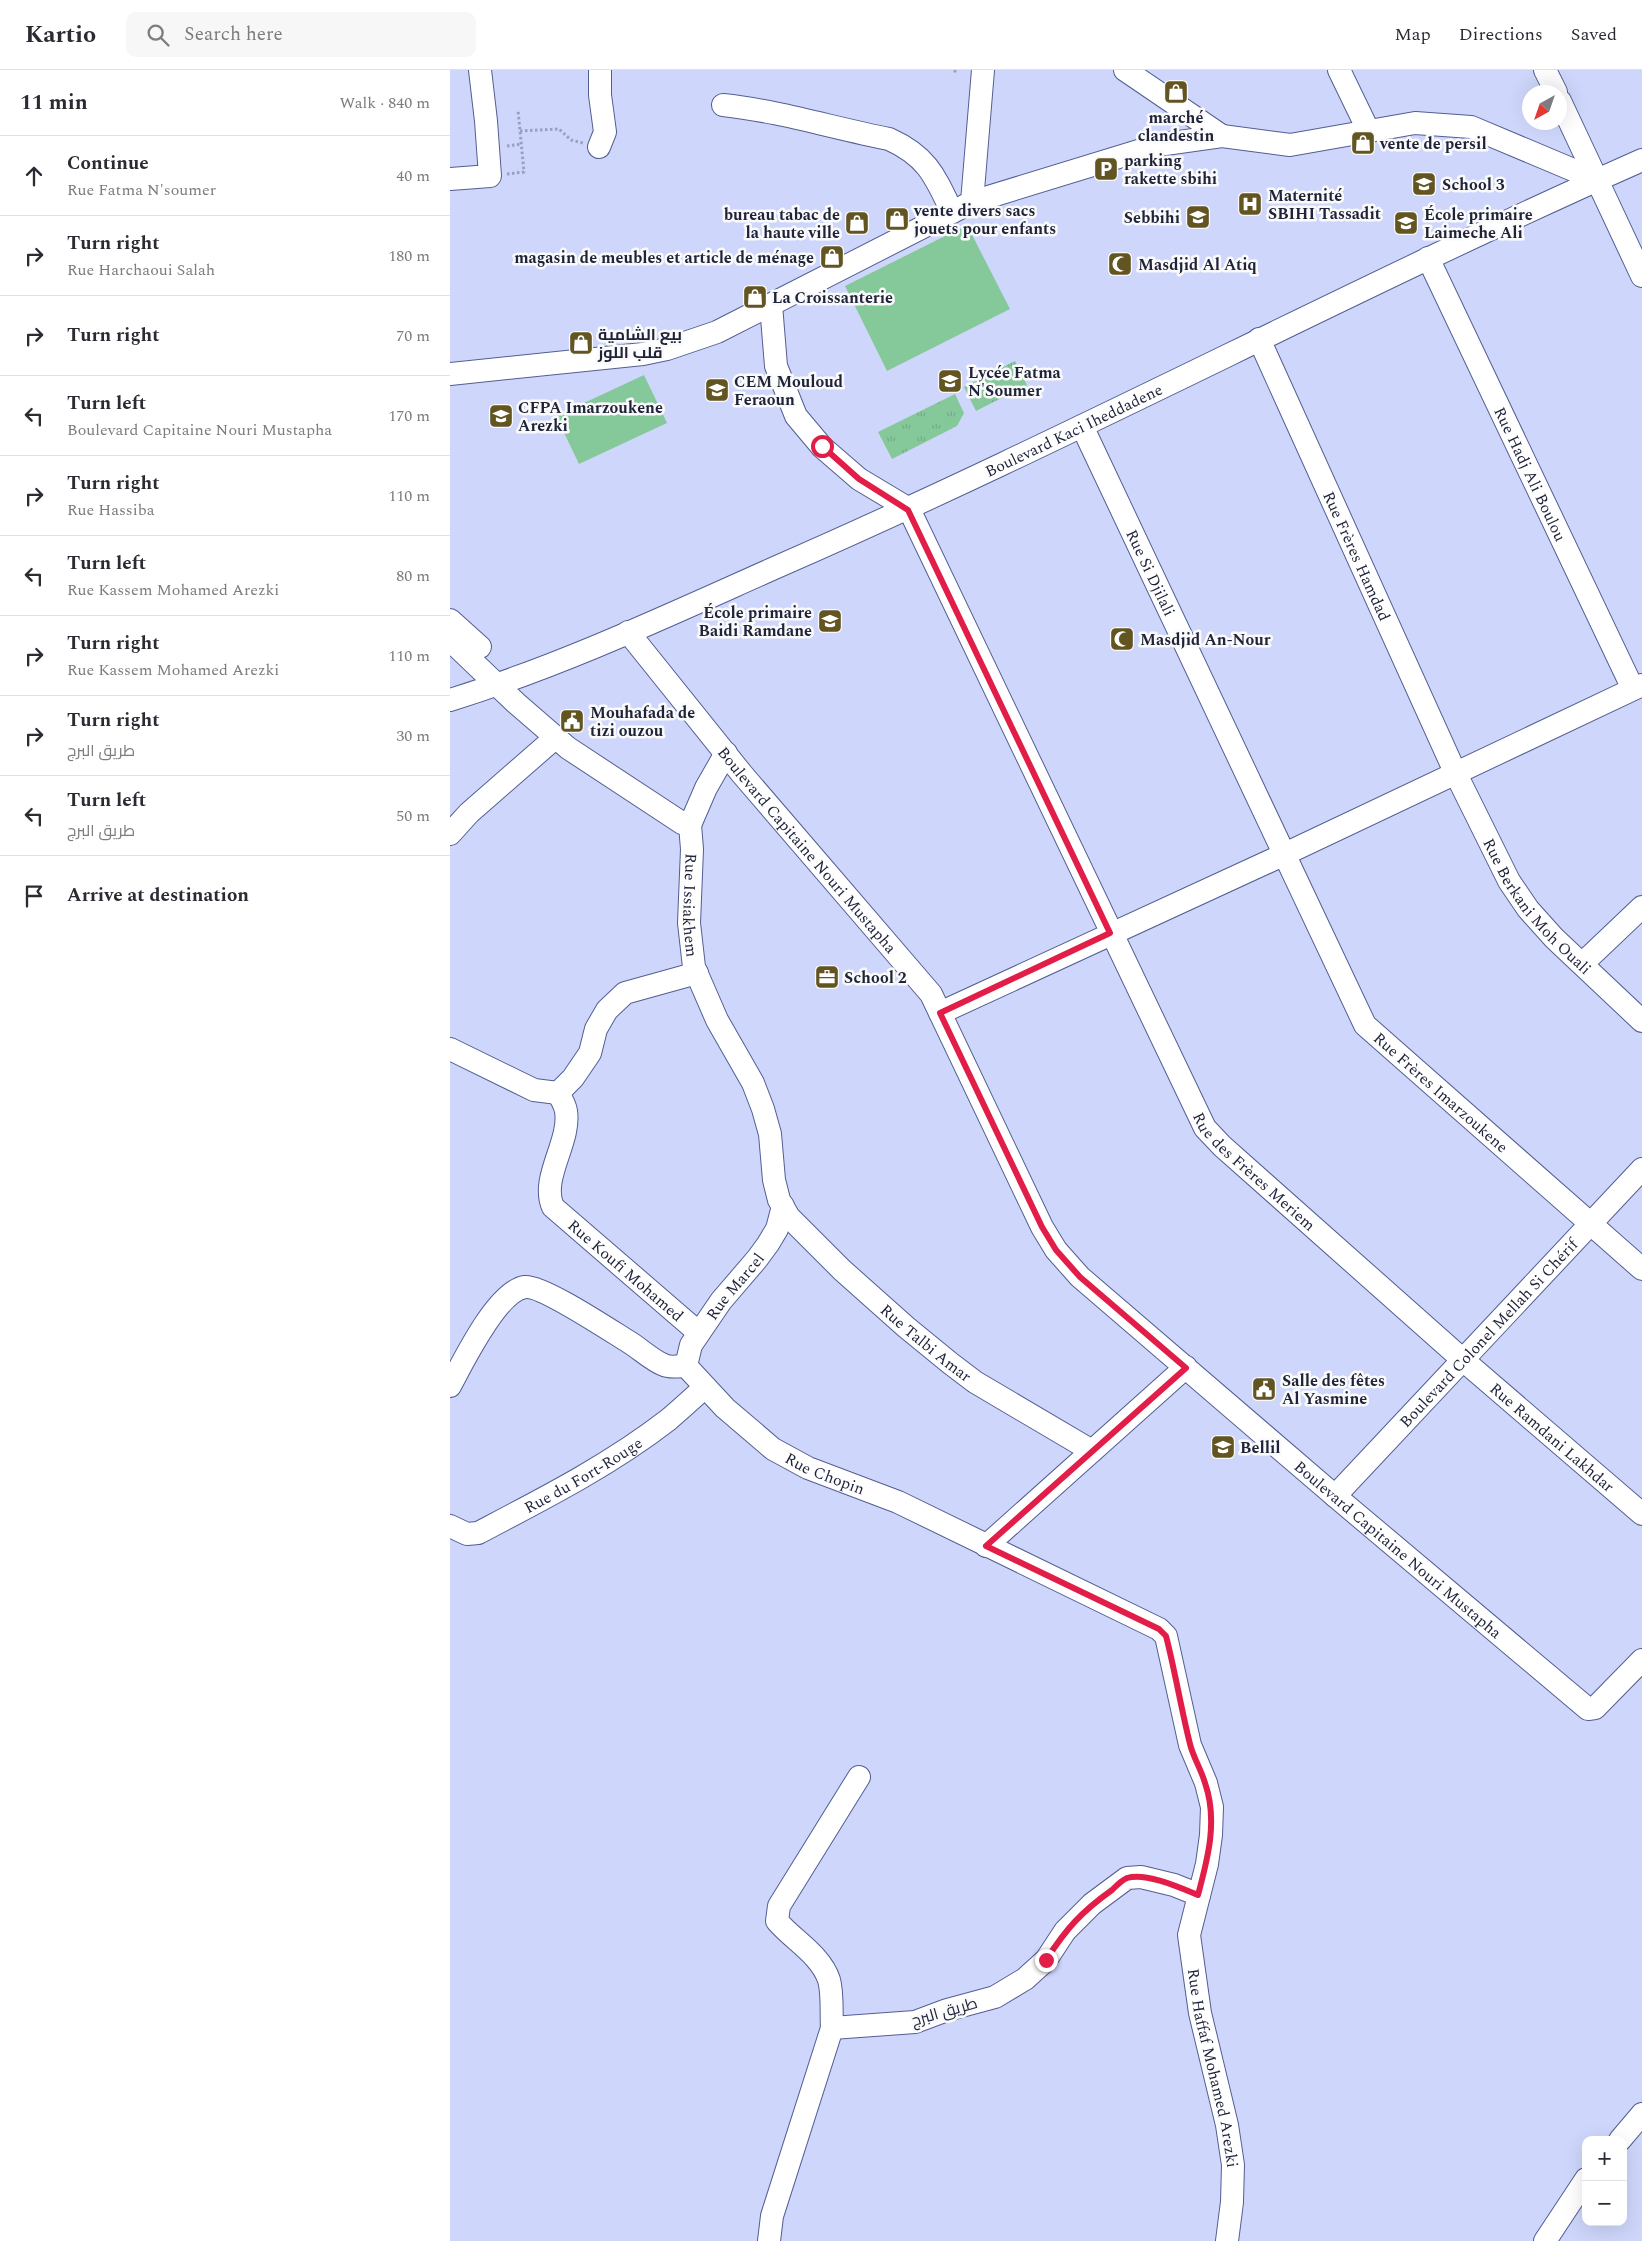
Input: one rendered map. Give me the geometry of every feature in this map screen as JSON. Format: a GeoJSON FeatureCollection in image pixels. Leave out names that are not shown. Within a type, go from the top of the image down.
{"type":"FeatureCollection","features":[{"type":"Feature","properties":{"kind":"street"},"geometry":{"type":"LineString","coordinates":[[450,179],[490,176],[480,70]]}},
{"type":"Feature","properties":{"kind":"street"},"geometry":{"type":"LineString","coordinates":[[599,147],[605,132],[600,96],[600,70]]}},
{"type":"Feature","properties":{"kind":"street"},"geometry":{"type":"LineString","coordinates":[[972,202],[984,70]]}},
{"type":"Feature","properties":{"kind":"street"},"geometry":{"type":"LineString","coordinates":[[1125,70],[1222,136]]}},
{"type":"Feature","properties":{"kind":"street"},"geometry":{"type":"LineString","coordinates":[[1339,70],[1369,132]]}},
{"type":"Feature","properties":{"kind":"street"},"geometry":{"type":"LineString","coordinates":[[1545,70],[1552,85]]}},
{"type":"Feature","properties":{"kind":"street"},"geometry":{"type":"LineString","coordinates":[[723,105],[748,107],[794,117],[889,139],[902,145],[914,152],[934,174],[952,212]]}},
{"type":"Feature","properties":{"kind":"street"},"geometry":{"type":"LineString","coordinates":[[1567,115],[1642,276]]}},
{"type":"Feature","properties":{"kind":"street"},"geometry":{"type":"LineString","coordinates":[[450,374],[643,354],[667,349],[718,332],[972,202],[1158,146],[1222,136],[1290,145],[1415,124],[1471,127],[1598,180]]}},
{"type":"Feature","properties":{"kind":"street","name":"Boulevard Kaci Iheddadene"},"geometry":{"type":"LineString","coordinates":[[450,700],[505,682],[628,632],[908,510],[1428,258],[1642,160]]}},
{"type":"Feature","properties":{"kind":"street","name":"Rue Hadj Ali Boulou"},"geometry":{"type":"LineString","coordinates":[[1428,258],[1637,687]]}},
{"type":"Feature","properties":{"kind":"street"},"geometry":{"type":"LineString","coordinates":[[771,305],[776,366],[796,416],[822,446],[859,479],[908,510]]}},
{"type":"Feature","properties":{"kind":"street","name":"Rue Frères Hamdad"},"geometry":{"type":"LineString","coordinates":[[1259,339],[1455,772]]}},
{"type":"Feature","properties":{"kind":"street","name":"Rue Si Djilali"},"geometry":{"type":"LineString","coordinates":[[1082,426],[1285,854]]}},
{"type":"Feature","properties":{"kind":"street","name":"Rue des Frères Meriem"},"geometry":{"type":"LineString","coordinates":[[908,510],[1205,1128],[1222,1146],[1463,1360]]}},
{"type":"Feature","properties":{"kind":"street"},"geometry":{"type":"LineString","coordinates":[[450,620],[505,682],[568,748],[682,823],[690,825],[706,788],[726,753]]}},
{"type":"Feature","properties":{"kind":"street","name":"Boulevard Capitaine Nouri Mustapha"},"geometry":{"type":"LineString","coordinates":[[628,632],[726,753],[918,976],[931,994],[1042,1227],[1056,1250],[1080,1277],[1335,1496],[1588,1709],[1592,1710],[1642,1660]]}},
{"type":"Feature","properties":{"kind":"street"},"geometry":{"type":"LineString","coordinates":[[450,640],[505,682]]}},
{"type":"Feature","properties":{"kind":"street"},"geometry":{"type":"LineString","coordinates":[[940,1013],[1110,933],[1285,854],[1637,687]]}},
{"type":"Feature","properties":{"kind":"street"},"geometry":{"type":"LineString","coordinates":[[450,834],[469,812],[556,737]]}},
{"type":"Feature","properties":{"kind":"street","name":"Rue Berkani Moh Ouali"},"geometry":{"type":"LineString","coordinates":[[1455,772],[1509,881],[1528,909],[1554,938],[1642,1022]]}},
{"type":"Feature","properties":{"kind":"street","name":"Rue Issiakhem"},"geometry":{"type":"LineString","coordinates":[[690,825],[692,849],[689,923],[694,967],[718,1020],[753,1084],[763,1109],[770,1134],[774,1180],[783,1206]]}},
{"type":"Feature","properties":{"kind":"street","name":"Rue Frères Imarzoukene"},"geometry":{"type":"LineString","coordinates":[[1285,854],[1365,1025],[1642,1269]]}},
{"type":"Feature","properties":{"kind":"street"},"geometry":{"type":"LineString","coordinates":[[1582,964],[1642,907]]}},
{"type":"Feature","properties":{"kind":"street"},"geometry":{"type":"LineString","coordinates":[[450,1049],[534,1090],[558,1092],[573,1078],[590,1053],[596,1029],[607,1010],[626,993],[697,973]]}},
{"type":"Feature","properties":{"kind":"street","name":"Rue Koufi Mohamed"},"geometry":{"type":"LineString","coordinates":[[558,1092],[566,1111],[565,1129],[550,1184],[549,1199],[552,1207],[699,1333]]}},
{"type":"Feature","properties":{"kind":"street","name":"Boulevard Colonel Mellah Si Chérif"},"geometry":{"type":"LineString","coordinates":[[1335,1496],[1642,1169]]}},
{"type":"Feature","properties":{"kind":"street","name":"Rue Marcel"},"geometry":{"type":"LineString","coordinates":[[686,1366],[690,1345],[721,1301],[768,1244],[777,1229],[783,1206]]}},
{"type":"Feature","properties":{"kind":"street","name":"Rue Talbi Amar"},"geometry":{"type":"LineString","coordinates":[[783,1206],[789,1217],[842,1270],[950,1363],[975,1382],[1092,1451]]}},
{"type":"Feature","properties":{"kind":"street"},"geometry":{"type":"LineString","coordinates":[[450,1386],[474,1341],[499,1305],[516,1290],[526,1287],[538,1290],[618,1335],[664,1366],[686,1366]]}},
{"type":"Feature","properties":{"kind":"street","name":"Rue Ramdani Lakhdar"},"geometry":{"type":"LineString","coordinates":[[1463,1360],[1642,1514]]}},
{"type":"Feature","properties":{"kind":"street","name":"Rue Chopin"},"geometry":{"type":"LineString","coordinates":[[686,1366],[725,1408],[773,1448],[808,1468],[898,1502],[1159,1629],[1166,1636],[1190,1745],[1206,1783],[1212,1807],[1210,1845],[1198,1895]]}},
{"type":"Feature","properties":{"kind":"street"},"geometry":{"type":"LineString","coordinates":[[986,1546],[1186,1368]]}},
{"type":"Feature","properties":{"kind":"street","name":"Rue du Fort-Rouge"},"geometry":{"type":"LineString","coordinates":[[450,1526],[467,1534],[478,1533],[562,1489],[626,1449],[668,1419],[705,1387]]}},
{"type":"Feature","properties":{"kind":"street"},"geometry":{"type":"LineString","coordinates":[[769,2241],[772,2216],[832,2028],[829,1980],[819,1962],[787,1933],[777,1921],[779,1906],[858,1777]]}},
{"type":"Feature","properties":{"kind":"street","name":"طريق البرج"},"geometry":{"type":"LineString","coordinates":[[832,2028],[915,2022],[947,2010],[995,1997],[1025,1979],[1046,1960],[1065,1931],[1092,1904],[1127,1878],[1140,1877],[1174,1885],[1198,1895]]}},
{"type":"Feature","properties":{"kind":"street","name":"Rue Haffaf Mohamed Arezki"},"geometry":{"type":"LineString","coordinates":[[1198,1895],[1189,1935],[1200,2013],[1227,2125],[1233,2165],[1232,2202],[1227,2241]]}},
{"type":"Feature","properties":{"kind":"street"},"geometry":{"type":"LineString","coordinates":[[1623,2136],[1642,2114]]}},
{"type":"Feature","properties":{"kind":"street"},"geometry":{"type":"LineString","coordinates":[[1544,2241],[1585,2181]]}},
{"type":"Feature","properties":{"kind":"path"},"geometry":{"type":"LineString","coordinates":[[490,176],[524,172],[518,110]]}},
{"type":"Feature","properties":{"kind":"path"},"geometry":{"type":"LineString","coordinates":[[520,131],[559,129],[571,140],[599,147]]}},
{"type":"Feature","properties":{"kind":"green space"},"geometry":{"type":"Polygon","coordinates":[[[967,225],[1010,309],[887,371],[845,286],[967,225]]]}},
{"type":"Feature","properties":{"kind":"green space"},"geometry":{"type":"Polygon","coordinates":[[[1015,361],[1027,385],[976,411],[964,387],[1015,361]]]}},
{"type":"Feature","properties":{"kind":"green space"},"geometry":{"type":"Polygon","coordinates":[[[644,375],[667,423],[579,464],[556,416],[644,375]]]}},
{"type":"Feature","properties":{"kind":"green space"},"geometry":{"type":"Polygon","coordinates":[[[955,394],[964,413],[957,426],[892,459],[878,432],[955,394]]]}},
{"type":"Feature","properties":{"kind":"place","name":"marché clandestin"},"geometry":{"type":"Point","coordinates":[1176,92]}},
{"type":"Feature","properties":{"kind":"place","name":"vente de persil"},"geometry":{"type":"Point","coordinates":[1363,143]}},
{"type":"Feature","properties":{"kind":"place","name":"parking rakette sbihi"},"geometry":{"type":"Point","coordinates":[1106,169]}},
{"type":"Feature","properties":{"kind":"place","name":"School 3"},"geometry":{"type":"Point","coordinates":[1424,184]}},
{"type":"Feature","properties":{"kind":"place","name":"Maternité SBIHI Tassadit"},"geometry":{"type":"Point","coordinates":[1250,204]}},
{"type":"Feature","properties":{"kind":"place","name":"Sebbihi"},"geometry":{"type":"Point","coordinates":[1198,217]}},
{"type":"Feature","properties":{"kind":"place","name":"vente divers sacs jouets pour enfants"},"geometry":{"type":"Point","coordinates":[897,219]}},
{"type":"Feature","properties":{"kind":"place","name":"bureau tabac de la haute ville"},"geometry":{"type":"Point","coordinates":[857,223]}},
{"type":"Feature","properties":{"kind":"place","name":"École primaire Laimeche Ali"},"geometry":{"type":"Point","coordinates":[1406,223]}},
{"type":"Feature","properties":{"kind":"place","name":"magasin de meubles et article de ménage"},"geometry":{"type":"Point","coordinates":[832,257]}},
{"type":"Feature","properties":{"kind":"place","name":"Masdjid Al Atiq"},"geometry":{"type":"Point","coordinates":[1120,264]}},
{"type":"Feature","properties":{"kind":"place","name":"La Croissanterie"},"geometry":{"type":"Point","coordinates":[755,297]}},
{"type":"Feature","properties":{"kind":"place","name":"بيع الشامية قلب اللوز"},"geometry":{"type":"Point","coordinates":[581,343]}},
{"type":"Feature","properties":{"kind":"place","name":"Lycée Fatma N'Soumer"},"geometry":{"type":"Point","coordinates":[950,381]}},
{"type":"Feature","properties":{"kind":"place","name":"CEM Mouloud Feraoun"},"geometry":{"type":"Point","coordinates":[717,390]}},
{"type":"Feature","properties":{"kind":"place","name":"CFPA Imarzoukene Arezki"},"geometry":{"type":"Point","coordinates":[501,416]}},
{"type":"Feature","properties":{"kind":"place","name":"École primaire Baidi Ramdane"},"geometry":{"type":"Point","coordinates":[830,621]}},
{"type":"Feature","properties":{"kind":"place","name":"Masdjid An-Nour"},"geometry":{"type":"Point","coordinates":[1122,639]}},
{"type":"Feature","properties":{"kind":"place","name":"Mouhafada de tizi ouzou"},"geometry":{"type":"Point","coordinates":[572,721]}},
{"type":"Feature","properties":{"kind":"place","name":"School 2"},"geometry":{"type":"Point","coordinates":[827,977]}},
{"type":"Feature","properties":{"kind":"place","name":"Salle des fêtes Al Yasmine"},"geometry":{"type":"Point","coordinates":[1264,1389]}},
{"type":"Feature","properties":{"kind":"place","name":"Bellil"},"geometry":{"type":"Point","coordinates":[1223,1447]}},
{"type":"Feature","properties":{"kind":"route"},"geometry":{"type":"LineString","coordinates":[[822,446],[859,479],[908,510],[1110,933],[940,1013],[1042,1227],[1056,1250],[1080,1277],[1186,1368],[986,1546],[1159,1629],[1166,1636],[1190,1745],[1206,1783],[1212,1807],[1207,1864],[1198,1895],[1174,1885],[1140,1877],[1127,1878],[1092,1904],[1065,1931],[1046,1960]]}}]}
